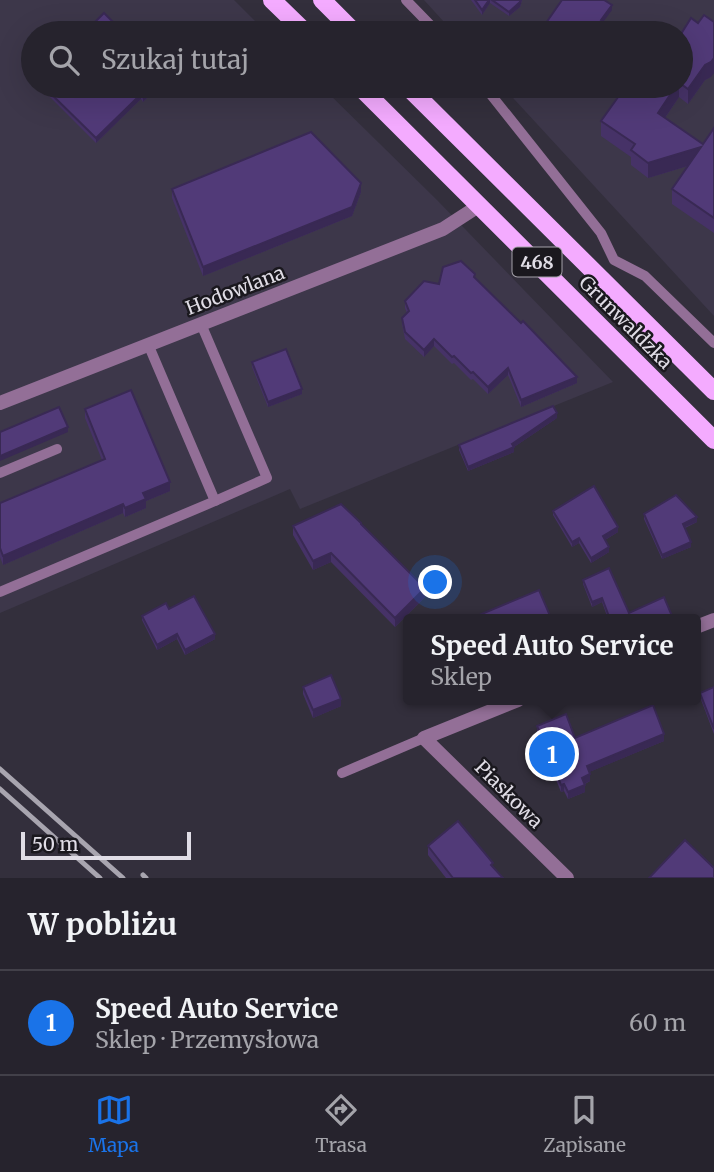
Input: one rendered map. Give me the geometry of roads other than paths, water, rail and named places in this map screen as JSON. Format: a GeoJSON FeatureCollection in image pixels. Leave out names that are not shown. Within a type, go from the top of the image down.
{"type":"FeatureCollection","features":[{"type":"Feature","properties":{"kind":"main road"},"geometry":{"type":"LineString","coordinates":[[272,0],[294,21]]}},
{"type":"Feature","properties":{"kind":"main road"},"geometry":{"type":"LineString","coordinates":[[322,0],[343,21]]}},
{"type":"Feature","properties":{"kind":"main road","name":"Grunwaldzka"},"geometry":{"type":"LineString","coordinates":[[371,98],[714,440]]}},
{"type":"Feature","properties":{"kind":"main road","name":"Grunwaldzka"},"geometry":{"type":"LineString","coordinates":[[419,98],[713,390]]}},
{"type":"Feature","properties":{"kind":"street","name":"Hodowlana"},"geometry":{"type":"LineString","coordinates":[[0,403],[443,229],[480,205]]}},
{"type":"Feature","properties":{"kind":"street"},"geometry":{"type":"LineString","coordinates":[[424,738],[506,705]]}},
{"type":"Feature","properties":{"kind":"street","name":"Piaskowa"},"geometry":{"type":"LineString","coordinates":[[424,738],[567,878]]}},
{"type":"Feature","properties":{"kind":"lane"},"geometry":{"type":"LineString","coordinates":[[406,0],[426,21]]}},
{"type":"Feature","properties":{"kind":"lane"},"geometry":{"type":"LineString","coordinates":[[494,98],[601,233],[614,260],[645,275],[714,343]]}},
{"type":"Feature","properties":{"kind":"lane"},"geometry":{"type":"LineString","coordinates":[[599,277],[614,260]]}},
{"type":"Feature","properties":{"kind":"lane"},"geometry":{"type":"LineString","coordinates":[[0,592],[267,478],[201,324]]}},
{"type":"Feature","properties":{"kind":"lane"},"geometry":{"type":"LineString","coordinates":[[148,344],[215,501]]}},
{"type":"Feature","properties":{"kind":"lane"},"geometry":{"type":"LineString","coordinates":[[0,473],[57,449]]}},
{"type":"Feature","properties":{"kind":"lane"},"geometry":{"type":"LineString","coordinates":[[342,774],[424,738]]}},
{"type":"Feature","properties":{"kind":"railway"},"geometry":{"type":"LineString","coordinates":[[0,769],[123,878]]}},
{"type":"Feature","properties":{"kind":"railway"},"geometry":{"type":"LineString","coordinates":[[0,789],[100,878]]}},
{"type":"Feature","properties":{"kind":"railway"},"geometry":{"type":"LineString","coordinates":[[143,875],[146,878]]}},
{"type":"Feature","properties":{"kind":"place","name":"Speed Auto Service"},"geometry":{"type":"Point","coordinates":[552,754]}}]}
